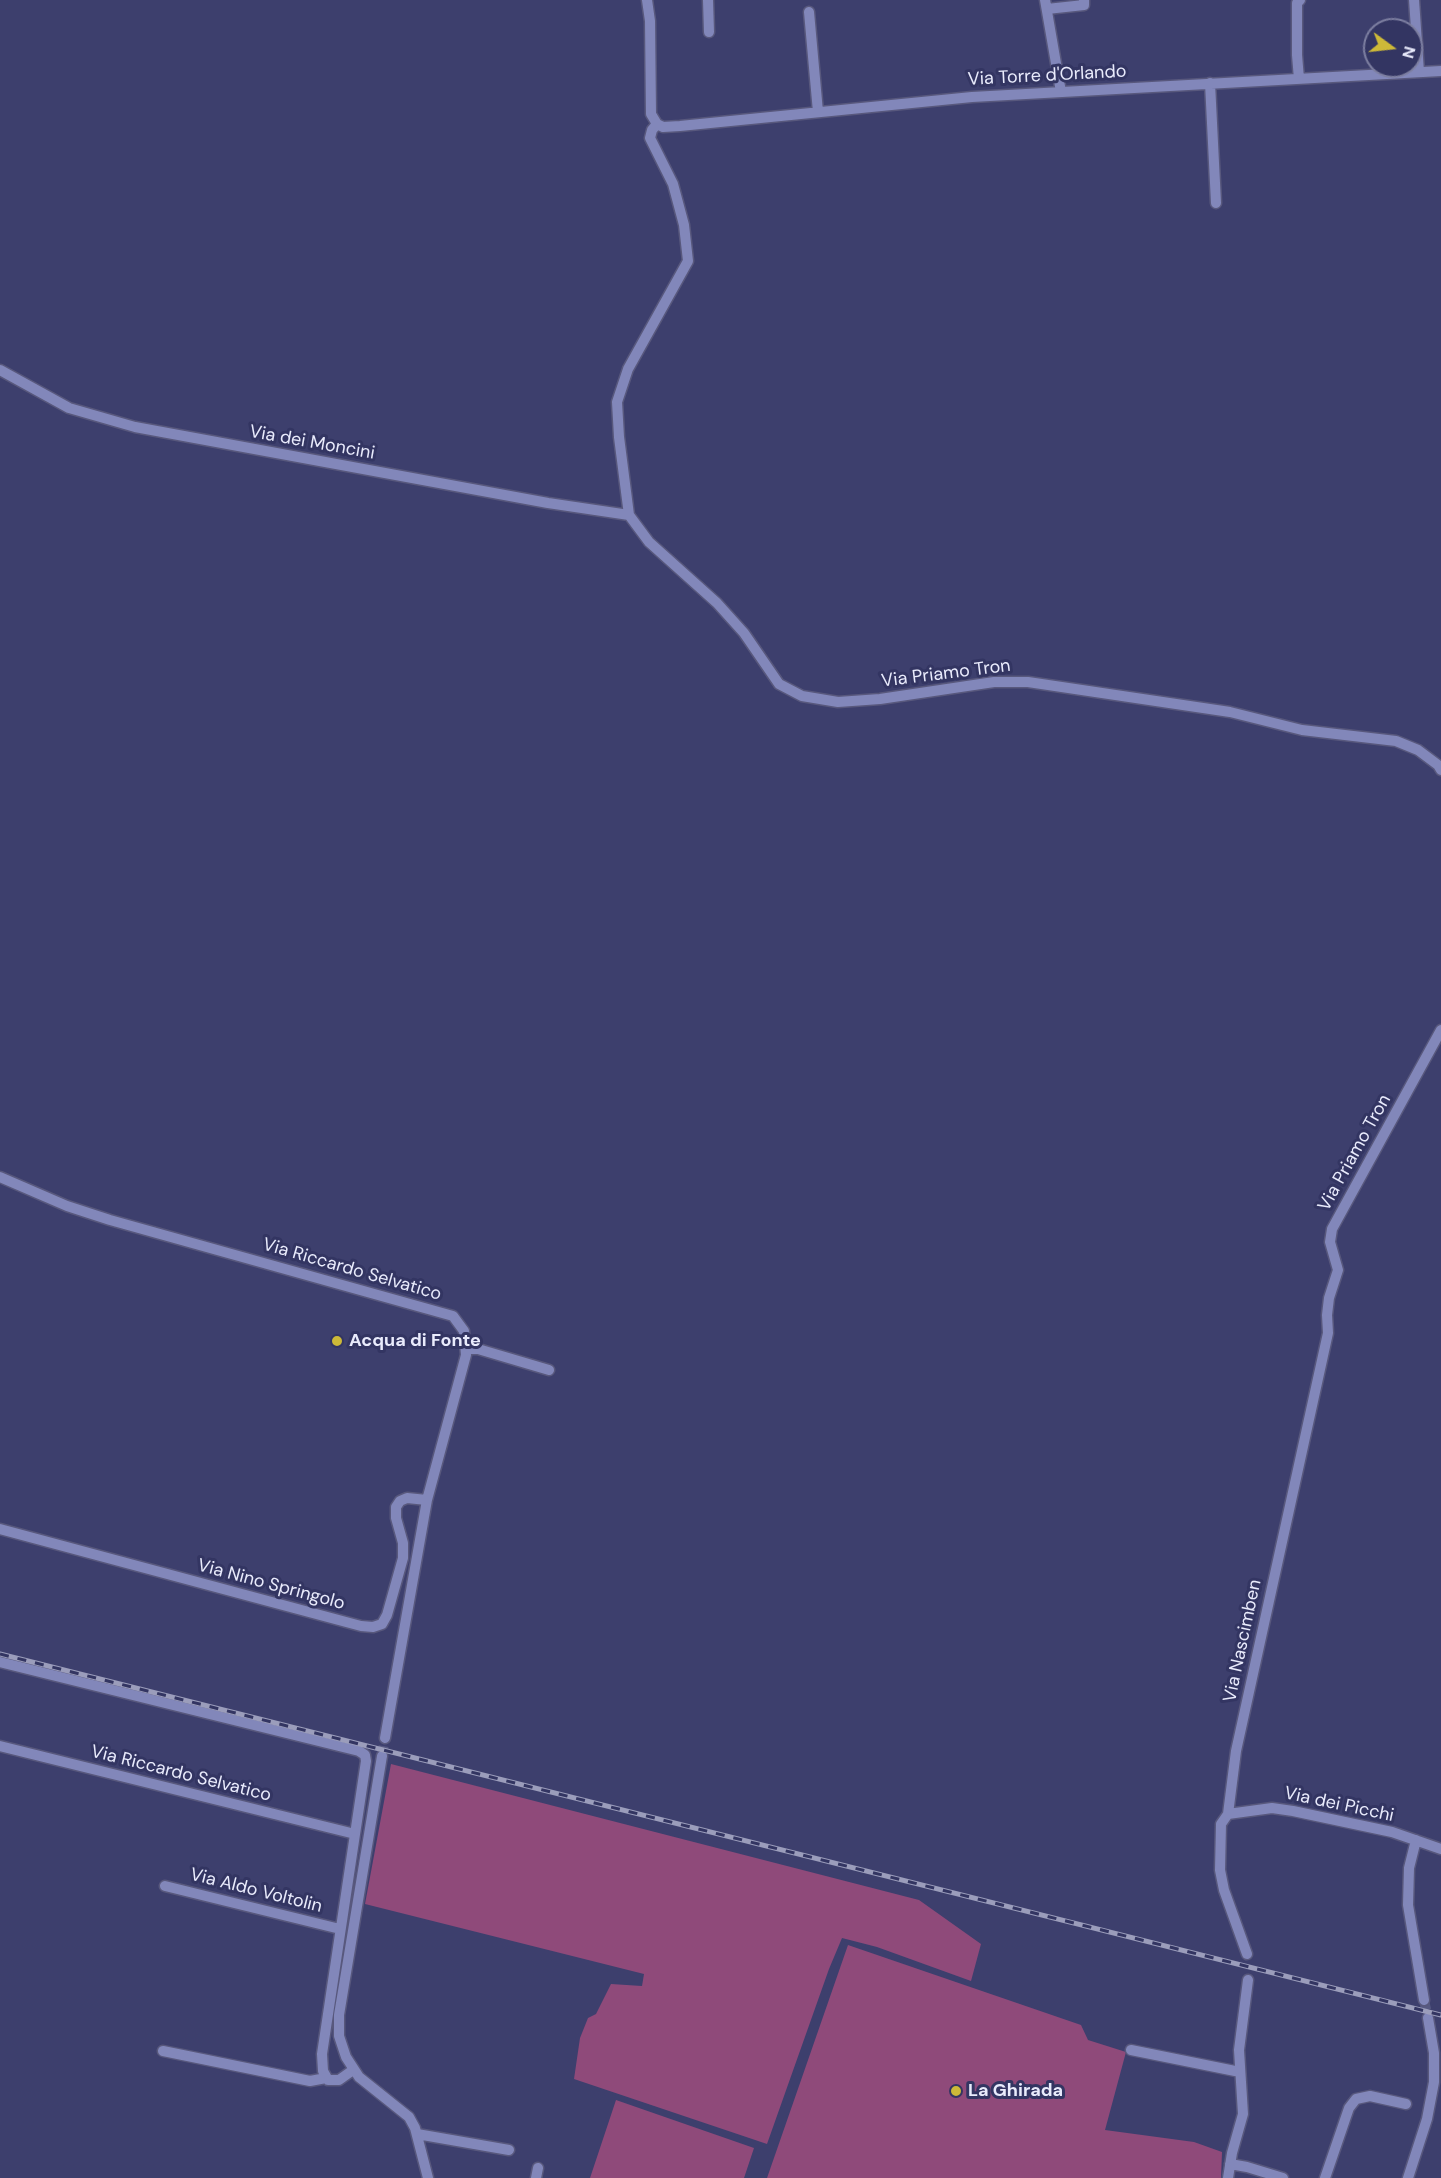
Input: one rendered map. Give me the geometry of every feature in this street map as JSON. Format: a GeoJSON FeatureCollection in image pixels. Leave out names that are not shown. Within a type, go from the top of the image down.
{"type":"FeatureCollection","features":[{"type":"Feature","properties":{"kind":"street"},"geometry":{"type":"LineString","coordinates":[[646,0],[650,21],[657,122],[654,150]]}},
{"type":"Feature","properties":{"kind":"street"},"geometry":{"type":"LineString","coordinates":[[708,0],[709,32]]}},
{"type":"Feature","properties":{"kind":"street"},"geometry":{"type":"LineString","coordinates":[[1061,92],[1046,5],[1084,5],[1084,0]]}},
{"type":"Feature","properties":{"kind":"street"},"geometry":{"type":"LineString","coordinates":[[1299,79],[1297,3],[1300,0]]}},
{"type":"Feature","properties":{"kind":"street"},"geometry":{"type":"LineString","coordinates":[[1414,0],[1415,18]]}},
{"type":"Feature","properties":{"kind":"street"},"geometry":{"type":"LineString","coordinates":[[809,12],[818,112]]}},
{"type":"Feature","properties":{"kind":"street","name":"Via Torre d'Orlando"},"geometry":{"type":"LineString","coordinates":[[1423,72],[1441,71]]}},
{"type":"Feature","properties":{"kind":"street","name":"Via Torre d'Orlando"},"geometry":{"type":"LineString","coordinates":[[657,122],[818,112],[972,97],[1363,75]]}},
{"type":"Feature","properties":{"kind":"street"},"geometry":{"type":"LineString","coordinates":[[1210,83],[1216,202]]}},
{"type":"Feature","properties":{"kind":"street"},"geometry":{"type":"LineString","coordinates":[[629,515],[618,438],[617,402],[628,369],[688,261],[684,225],[673,184],[650,138],[657,122]]}},
{"type":"Feature","properties":{"kind":"street","name":"Via dei Moncini"},"geometry":{"type":"LineString","coordinates":[[0,370],[69,408],[135,427],[536,501],[629,515]]}},
{"type":"Feature","properties":{"kind":"street","name":"Via Priamo Tron"},"geometry":{"type":"LineString","coordinates":[[629,515],[649,542],[723,610],[744,633],[779,684],[802,696],[838,702],[880,699],[994,682],[1028,682],[1230,712],[1302,730],[1396,741],[1418,750],[1438,765],[1441,770]]}},
{"type":"Feature","properties":{"kind":"street","name":"Via Priamo Tron"},"geometry":{"type":"LineString","coordinates":[[1328,1333],[1329,1298],[1338,1270],[1330,1242],[1332,1229],[1441,1030]]}},
{"type":"Feature","properties":{"kind":"street","name":"Via Riccardo Selvatico"},"geometry":{"type":"LineString","coordinates":[[0,1177],[67,1206],[110,1220],[453,1316],[464,1331],[466,1349],[461,1377],[427,1500],[385,1738]]}},
{"type":"Feature","properties":{"kind":"street","name":"Via Nascimben"},"geometry":{"type":"LineString","coordinates":[[1247,1953],[1229,1909],[1220,1870],[1221,1824],[1228,1814],[1236,1751],[1328,1333]]}},
{"type":"Feature","properties":{"kind":"street"},"geometry":{"type":"LineString","coordinates":[[466,1349],[478,1349],[549,1370]]}},
{"type":"Feature","properties":{"kind":"street","name":"Via Nino Springolo"},"geometry":{"type":"LineString","coordinates":[[0,1529],[369,1628],[380,1625],[385,1620],[403,1558],[403,1543],[396,1518],[396,1507],[400,1501],[407,1498],[427,1500]]}},
{"type":"Feature","properties":{"kind":"street"},"geometry":{"type":"LineString","coordinates":[[0,1662],[359,1751],[365,1755],[366,1761],[322,2054],[323,2071],[326,2078]]}},
{"type":"Feature","properties":{"kind":"street","name":"Via Riccardo Selvatico"},"geometry":{"type":"LineString","coordinates":[[0,1746],[355,1834]]}},
{"type":"Feature","properties":{"kind":"street"},"geometry":{"type":"LineString","coordinates":[[382,1756],[339,2015],[341,2043],[353,2070],[371,2088],[403,2110],[412,2122],[428,2178]]}},
{"type":"Feature","properties":{"kind":"street","name":"Via dei Picchi"},"geometry":{"type":"LineString","coordinates":[[1228,1814],[1272,1808],[1293,1810],[1366,1826],[1441,1849]]}},
{"type":"Feature","properties":{"kind":"street"},"geometry":{"type":"LineString","coordinates":[[1416,1840],[1408,1868],[1408,1905],[1424,2000]]}},
{"type":"Feature","properties":{"kind":"street","name":"Via Aldo Voltolin"},"geometry":{"type":"LineString","coordinates":[[165,1886],[340,1929]]}},
{"type":"Feature","properties":{"kind":"street"},"geometry":{"type":"LineString","coordinates":[[1228,2178],[1243,2114],[1240,2037],[1248,1980]]}},
{"type":"Feature","properties":{"kind":"street"},"geometry":{"type":"LineString","coordinates":[[1408,2178],[1427,2119],[1434,2082],[1434,2053],[1428,2018]]}},
{"type":"Feature","properties":{"kind":"street"},"geometry":{"type":"LineString","coordinates":[[163,2050],[310,2081],[326,2078],[339,2080],[353,2070]]}},
{"type":"Feature","properties":{"kind":"street"},"geometry":{"type":"LineString","coordinates":[[1131,2050],[1240,2072]]}},
{"type":"Feature","properties":{"kind":"street"},"geometry":{"type":"LineString","coordinates":[[1325,2178],[1349,2109],[1356,2098],[1370,2096],[1406,2104]]}},
{"type":"Feature","properties":{"kind":"street"},"geometry":{"type":"LineString","coordinates":[[417,2134],[509,2150]]}},
{"type":"Feature","properties":{"kind":"street"},"geometry":{"type":"LineString","coordinates":[[1230,2164],[1282,2178]]}},
{"type":"Feature","properties":{"kind":"shaded area"},"geometry":{"type":"Polygon","coordinates":[[[391,1764],[919,1900],[981,1944],[971,1981],[877,1947],[842,1938],[767,2144],[574,2079],[580,2038],[588,2018],[596,2014],[611,1984],[642,1986],[644,1974],[365,1904],[391,1764]]]}},
{"type":"Feature","properties":{"kind":"shaded area","name":"La Ghirada"},"geometry":{"type":"Polygon","coordinates":[[[848,1945],[1081,2025],[1088,2040],[1126,2052],[1105,2130],[1194,2142],[1222,2152],[1221,2178],[767,2178],[848,1945]]]}},
{"type":"Feature","properties":{"kind":"shaded area"},"geometry":{"type":"Polygon","coordinates":[[[616,2100],[754,2148],[744,2178],[590,2178],[616,2100]]]}},
{"type":"Feature","properties":{"kind":"tunnel"},"geometry":{"type":"LineString","coordinates":[[382,1756],[385,1738]]}},
{"type":"Feature","properties":{"kind":"tunnel"},"geometry":{"type":"LineString","coordinates":[[1424,2000],[1428,2018]]}},
{"type":"Feature","properties":{"kind":"railway"},"geometry":{"type":"LineString","coordinates":[[0,1654],[1441,2015]]}},
{"type":"Feature","properties":{"kind":"place","name":"Acqua di Fonte"},"geometry":{"type":"Point","coordinates":[337,1341]}},
{"type":"Feature","properties":{"kind":"place","name":"La Ghirada"},"geometry":{"type":"Point","coordinates":[956,2091]}}]}
